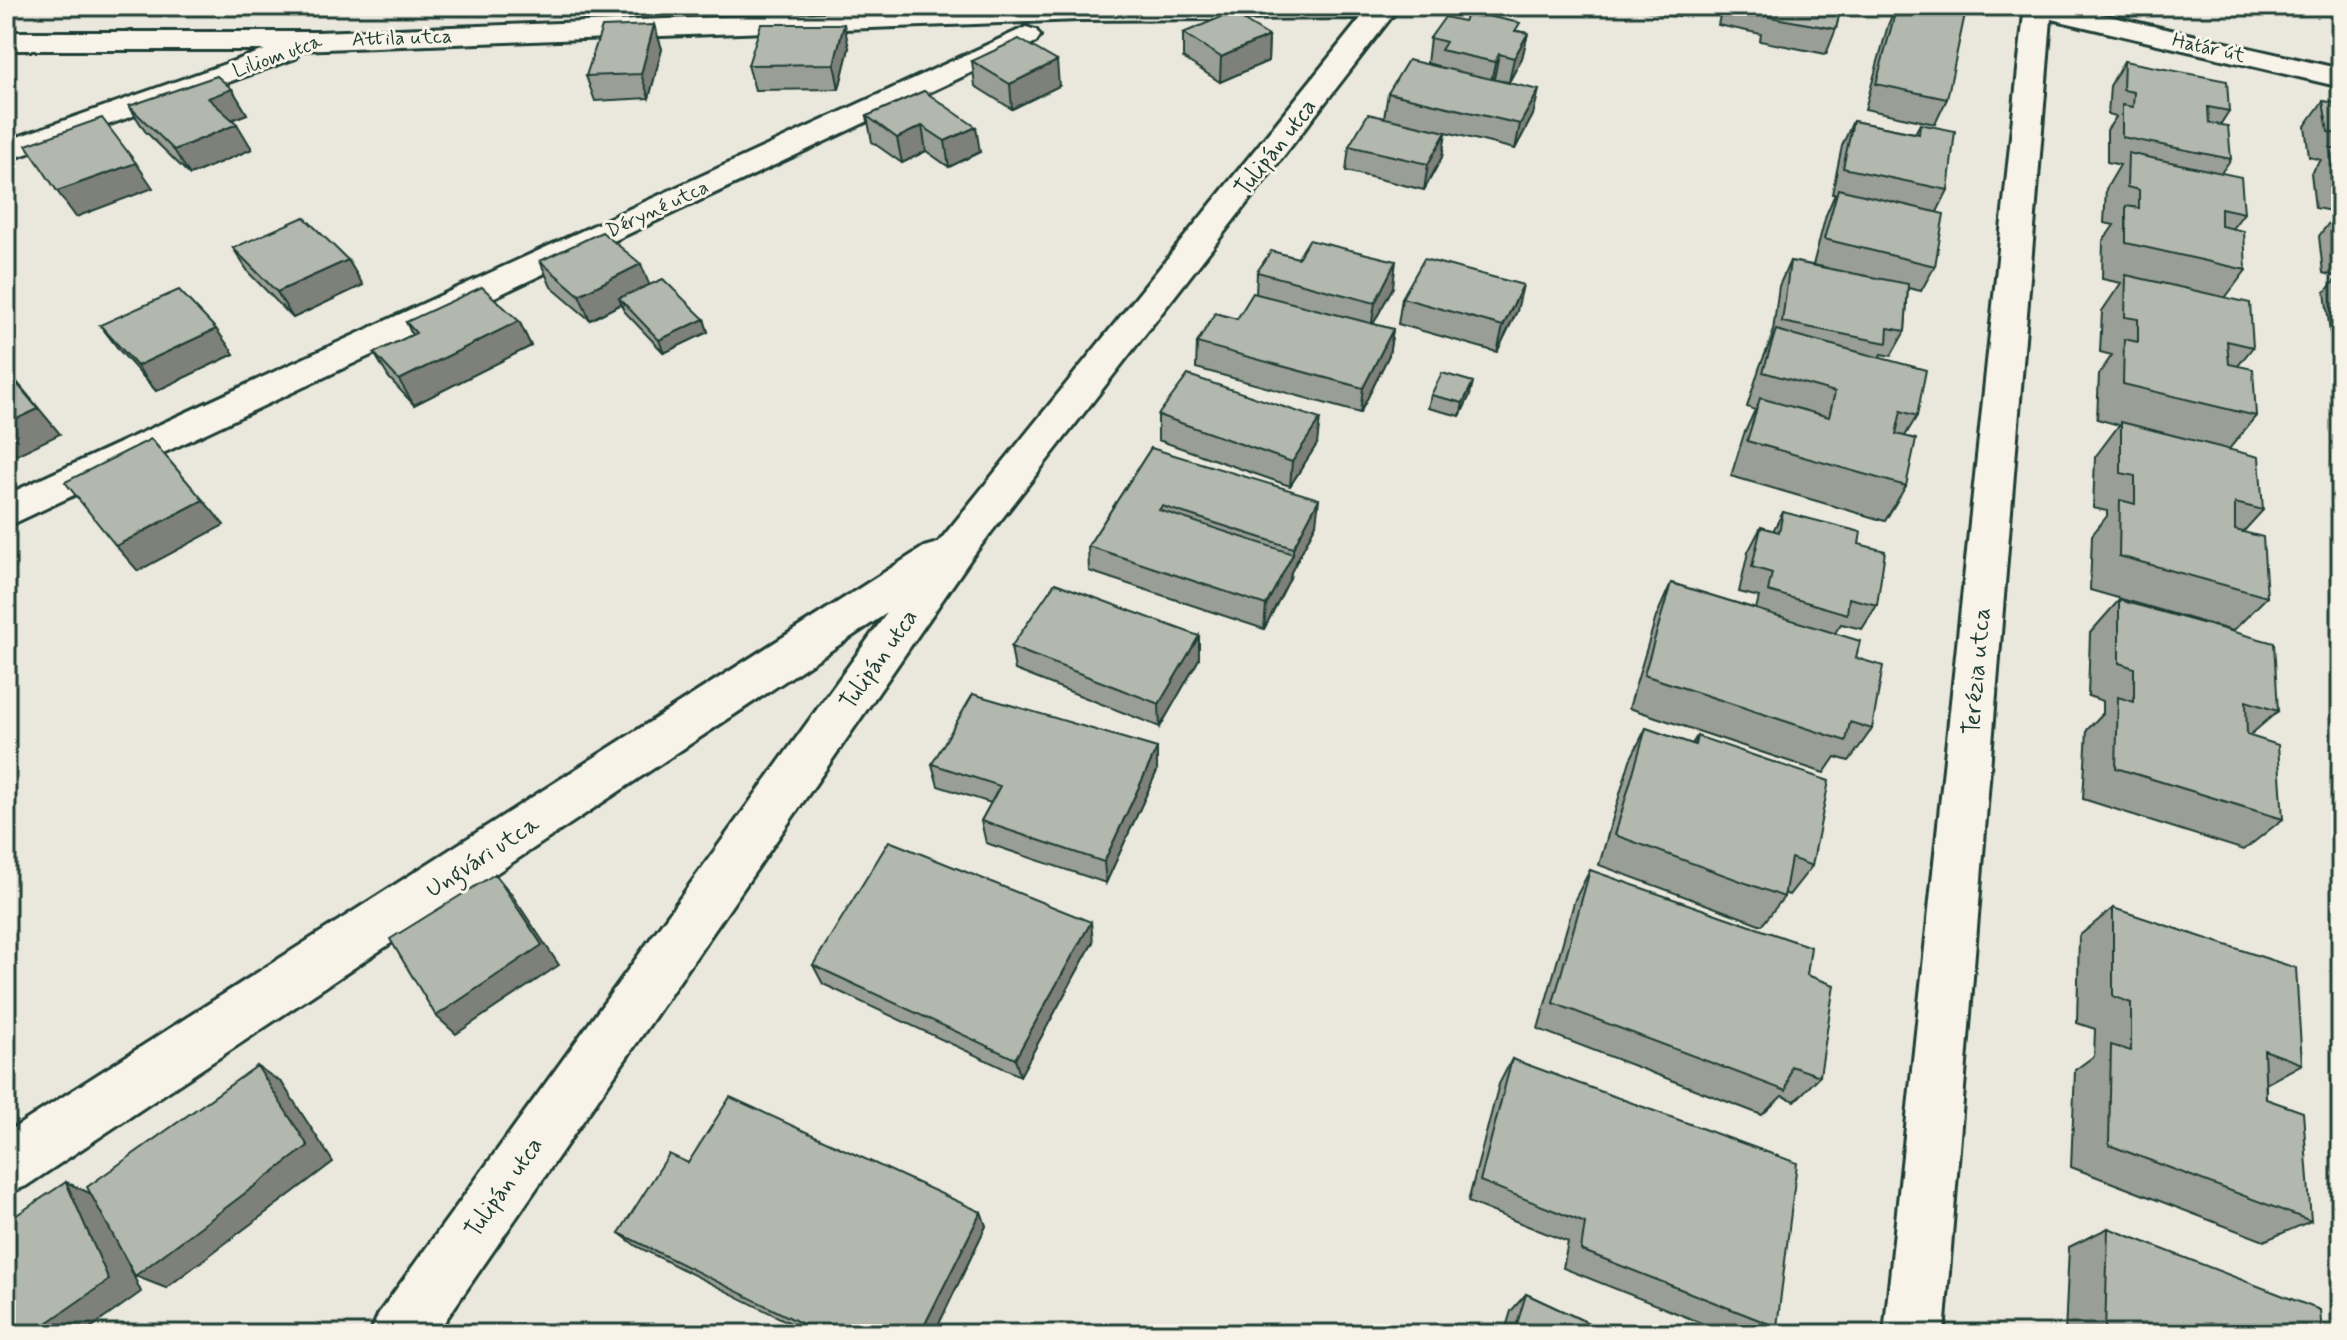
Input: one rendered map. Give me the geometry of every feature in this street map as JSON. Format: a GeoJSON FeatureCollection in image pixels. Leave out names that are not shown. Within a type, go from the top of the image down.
{"type":"FeatureCollection","features":[{"type":"Feature","properties":{"kind":"street","name":"Határ út"},"geometry":{"type":"LineString","coordinates":[[2034,7],[2341,78]]}},
{"type":"Feature","properties":{"kind":"street","name":"Terézia utca"},"geometry":{"type":"LineString","coordinates":[[1914,1334],[2034,7]]}},
{"type":"Feature","properties":{"kind":"street","name":"Attila utca"},"geometry":{"type":"LineString","coordinates":[[6,41],[317,41],[1084,9],[1385,8]]}},
{"type":"Feature","properties":{"kind":"street","name":"Tulipán utca"},"geometry":{"type":"LineString","coordinates":[[400,1334],[958,546],[1319,54],[1385,8]]}},
{"type":"Feature","properties":{"kind":"street","name":"Déryné utca"},"geometry":{"type":"LineString","coordinates":[[6,512],[1084,9]]}},
{"type":"Feature","properties":{"kind":"street"},"geometry":{"type":"LineString","coordinates":[[1278,10],[1319,54]]}},
{"type":"Feature","properties":{"kind":"street","name":"Liliom utca"},"geometry":{"type":"LineString","coordinates":[[6,152],[399,11]]}},
{"type":"Feature","properties":{"kind":"street","name":"Ungvári utca"},"geometry":{"type":"LineString","coordinates":[[6,1166],[958,546]]}},
{"type":"Feature","properties":{"kind":"building"},"geometry":{"type":"Polygon","coordinates":[[[1751,6],[1841,6],[1836,29],[1769,17],[1769,10],[1751,6]]]}},
{"type":"Feature","properties":{"kind":"building"},"geometry":{"type":"Polygon","coordinates":[[[1897,6],[1926,6],[1965,14],[1947,99],[1876,84],[1897,6]]]}},
{"type":"Feature","properties":{"kind":"building"},"geometry":{"type":"Polygon","coordinates":[[[1469,12],[1520,23],[1515,31],[1528,33],[1514,58],[1499,54],[1495,62],[1441,50],[1446,42],[1430,38],[1445,17],[1464,21],[1469,12]]]}},
{"type":"Feature","properties":{"kind":"building"},"geometry":{"type":"Polygon","coordinates":[[[1231,13],[1269,36],[1221,57],[1183,33],[1231,13]]]}},
{"type":"Feature","properties":{"kind":"building"},"geometry":{"type":"Polygon","coordinates":[[[761,24],[844,24],[834,64],[748,65],[761,24]]]}},
{"type":"Feature","properties":{"kind":"building"},"geometry":{"type":"Polygon","coordinates":[[[654,25],[641,74],[586,76],[602,27],[654,25]]]}},
{"type":"Feature","properties":{"kind":"building"},"geometry":{"type":"Polygon","coordinates":[[[1019,39],[1057,61],[1010,84],[972,61],[1019,39]]]}},
{"type":"Feature","properties":{"kind":"building"},"geometry":{"type":"Polygon","coordinates":[[[1408,60],[1539,90],[1520,124],[1388,93],[1408,60]]]}},
{"type":"Feature","properties":{"kind":"building"},"geometry":{"type":"Polygon","coordinates":[[[2124,61],[2227,81],[2229,111],[2208,107],[2209,123],[2228,126],[2231,159],[2122,137],[2122,105],[2133,107],[2134,92],[2123,90],[2124,61]]]}},
{"type":"Feature","properties":{"kind":"building"},"geometry":{"type":"Polygon","coordinates":[[[217,76],[232,89],[208,98],[237,124],[174,150],[129,106],[217,76]]]}},
{"type":"Feature","properties":{"kind":"building"},"geometry":{"type":"Polygon","coordinates":[[[924,91],[976,127],[945,141],[922,126],[897,138],[867,116],[924,91]]]}},
{"type":"Feature","properties":{"kind":"building"},"geometry":{"type":"Polygon","coordinates":[[[2323,101],[2341,104],[2341,135],[2328,132],[2323,101]]]}},
{"type":"Feature","properties":{"kind":"building"},"geometry":{"type":"Polygon","coordinates":[[[1368,114],[1446,132],[1428,164],[1349,146],[1368,114]]]}},
{"type":"Feature","properties":{"kind":"building"},"geometry":{"type":"Polygon","coordinates":[[[102,118],[136,163],[57,191],[26,145],[102,118]]]}},
{"type":"Feature","properties":{"kind":"building"},"geometry":{"type":"Polygon","coordinates":[[[1853,121],[1919,134],[1920,124],[1955,131],[1948,190],[1843,168],[1853,121]]]}},
{"type":"Feature","properties":{"kind":"building"},"geometry":{"type":"Polygon","coordinates":[[[2330,148],[2341,150],[2341,184],[2334,182],[2330,148]]]}},
{"type":"Feature","properties":{"kind":"building"},"geometry":{"type":"Polygon","coordinates":[[[2128,153],[2241,177],[2244,213],[2221,208],[2221,226],[2244,231],[2246,270],[2126,243],[2126,206],[2139,208],[2139,190],[2127,187],[2128,153]]]}},
{"type":"Feature","properties":{"kind":"building"},"geometry":{"type":"Polygon","coordinates":[[[1838,189],[1944,214],[1935,266],[1824,239],[1838,189]]]}},
{"type":"Feature","properties":{"kind":"building"},"geometry":{"type":"Polygon","coordinates":[[[304,217],[348,260],[277,292],[233,248],[304,217]]]}},
{"type":"Feature","properties":{"kind":"building"},"geometry":{"type":"Polygon","coordinates":[[[602,232],[641,264],[579,295],[540,261],[602,232]]]}},
{"type":"Feature","properties":{"kind":"building"},"geometry":{"type":"Polygon","coordinates":[[[1309,240],[1396,261],[1375,303],[1257,272],[1271,251],[1298,258],[1309,240]]]}},
{"type":"Feature","properties":{"kind":"building"},"geometry":{"type":"Polygon","coordinates":[[[1424,259],[1523,285],[1503,326],[1402,298],[1424,259]]]}},
{"type":"Feature","properties":{"kind":"building"},"geometry":{"type":"Polygon","coordinates":[[[1790,261],[1908,284],[1905,331],[1888,328],[1887,343],[1782,322],[1790,261]]]}},
{"type":"Feature","properties":{"kind":"building"},"geometry":{"type":"Polygon","coordinates":[[[2126,275],[2250,303],[2253,347],[2227,341],[2229,364],[2253,369],[2256,416],[2123,384],[2124,339],[2138,342],[2138,319],[2125,317],[2126,275]]]}},
{"type":"Feature","properties":{"kind":"building"},"geometry":{"type":"Polygon","coordinates":[[[663,279],[704,319],[659,340],[619,298],[663,279]]]}},
{"type":"Feature","properties":{"kind":"building"},"geometry":{"type":"Polygon","coordinates":[[[482,287],[519,321],[399,380],[374,353],[416,333],[406,322],[482,287]]]}},
{"type":"Feature","properties":{"kind":"building"},"geometry":{"type":"Polygon","coordinates":[[[179,290],[216,329],[137,366],[100,325],[179,290]]]}},
{"type":"Feature","properties":{"kind":"building"},"geometry":{"type":"Polygon","coordinates":[[[1253,293],[1393,329],[1363,388],[1197,343],[1215,313],[1237,319],[1253,293]]]}},
{"type":"Feature","properties":{"kind":"building"},"geometry":{"type":"Polygon","coordinates":[[[1776,330],[1926,370],[1917,416],[1901,411],[1896,434],[1916,439],[1906,486],[1747,441],[1760,398],[1829,417],[1835,392],[1763,372],[1776,330]]]}},
{"type":"Feature","properties":{"kind":"building"},"geometry":{"type":"Polygon","coordinates":[[[6,370],[38,409],[6,424],[6,370]]]}},
{"type":"Feature","properties":{"kind":"building"},"geometry":{"type":"Polygon","coordinates":[[[1442,373],[1473,382],[1463,403],[1431,395],[1442,373]]]}},
{"type":"Feature","properties":{"kind":"building"},"geometry":{"type":"Polygon","coordinates":[[[1188,375],[1320,419],[1292,462],[1158,415],[1188,375]]]}},
{"type":"Feature","properties":{"kind":"building"},"geometry":{"type":"Polygon","coordinates":[[[2121,422],[2259,457],[2263,510],[2235,503],[2235,530],[2263,537],[2267,597],[2119,556],[2120,500],[2135,504],[2135,476],[2121,473],[2121,422]]]}},
{"type":"Feature","properties":{"kind":"building"},"geometry":{"type":"Polygon","coordinates":[[[151,439],[203,500],[116,546],[65,482],[151,439]]]}},
{"type":"Feature","properties":{"kind":"building"},"geometry":{"type":"Polygon","coordinates":[[[1151,448],[1319,499],[1293,548],[1162,506],[1159,510],[1293,554],[1266,605],[1088,546],[1151,448]]]}},
{"type":"Feature","properties":{"kind":"building"},"geometry":{"type":"Polygon","coordinates":[[[1783,512],[1861,532],[1859,544],[1885,551],[1877,605],[1849,598],[1847,614],[1768,591],[1772,573],[1752,567],[1761,527],[1779,532],[1783,512]]]}},
{"type":"Feature","properties":{"kind":"building"},"geometry":{"type":"Polygon","coordinates":[[[1055,583],[1199,636],[1159,704],[1011,647],[1055,583]]]}},
{"type":"Feature","properties":{"kind":"building"},"geometry":{"type":"Polygon","coordinates":[[[1671,583],[1860,641],[1856,658],[1883,666],[1872,729],[1850,722],[1846,741],[1644,675],[1671,583]]]}},
{"type":"Feature","properties":{"kind":"building"},"geometry":{"type":"Polygon","coordinates":[[[2119,600],[2274,643],[2278,711],[2246,701],[2247,735],[2278,745],[2283,819],[2116,768],[2118,697],[2134,702],[2134,668],[2119,663],[2119,600]]]}},
{"type":"Feature","properties":{"kind":"building"},"geometry":{"type":"Polygon","coordinates":[[[973,694],[1157,748],[1104,862],[981,821],[1000,786],[932,764],[973,694]]]}},
{"type":"Feature","properties":{"kind":"building"},"geometry":{"type":"Polygon","coordinates":[[[1646,728],[1695,745],[1697,736],[1829,781],[1812,866],[1791,858],[1784,897],[1615,835],[1646,728]]]}},
{"type":"Feature","properties":{"kind":"building"},"geometry":{"type":"Polygon","coordinates":[[[889,841],[1091,922],[1015,1059],[813,965],[889,841]]]}},
{"type":"Feature","properties":{"kind":"building"},"geometry":{"type":"Polygon","coordinates":[[[1590,870],[1811,947],[1807,975],[1834,985],[1820,1076],[1791,1066],[1786,1091],[1553,1003],[1590,870]]]}},
{"type":"Feature","properties":{"kind":"building"},"geometry":{"type":"Polygon","coordinates":[[[495,874],[542,945],[436,1016],[390,939],[495,874]]]}},
{"type":"Feature","properties":{"kind":"building"},"geometry":{"type":"Polygon","coordinates":[[[2113,908],[2296,968],[2302,1064],[2264,1050],[2266,1099],[2303,1112],[2311,1221],[2109,1145],[2111,1045],[2131,1051],[2131,1003],[2113,996],[2113,908]]]}},
{"type":"Feature","properties":{"kind":"building"},"geometry":{"type":"Polygon","coordinates":[[[1512,1059],[1797,1163],[1777,1327],[1581,1250],[1585,1223],[1480,1181],[1512,1059]]]}},
{"type":"Feature","properties":{"kind":"building"},"geometry":{"type":"Polygon","coordinates":[[[257,1066],[308,1146],[135,1276],[87,1187],[257,1066]]]}},
{"type":"Feature","properties":{"kind":"building"},"geometry":{"type":"Polygon","coordinates":[[[730,1097],[981,1212],[920,1334],[823,1334],[619,1233],[669,1154],[688,1163],[730,1097]]]}},
{"type":"Feature","properties":{"kind":"building"},"geometry":{"type":"Polygon","coordinates":[[[66,1182],[109,1280],[31,1334],[6,1334],[6,1222],[66,1182]]]}},
{"type":"Feature","properties":{"kind":"building"},"geometry":{"type":"Polygon","coordinates":[[[2108,1228],[2320,1310],[2322,1334],[2105,1334],[2108,1228]]]}},
{"type":"Feature","properties":{"kind":"building"},"geometry":{"type":"Polygon","coordinates":[[[1526,1294],[1612,1334],[1514,1334],[1526,1294]]]}},
{"type":"Feature","properties":{"kind":"building"},"geometry":{"type":"Polygon","coordinates":[[[565,1326],[578,1334],[559,1334],[565,1326]]]}}]}
